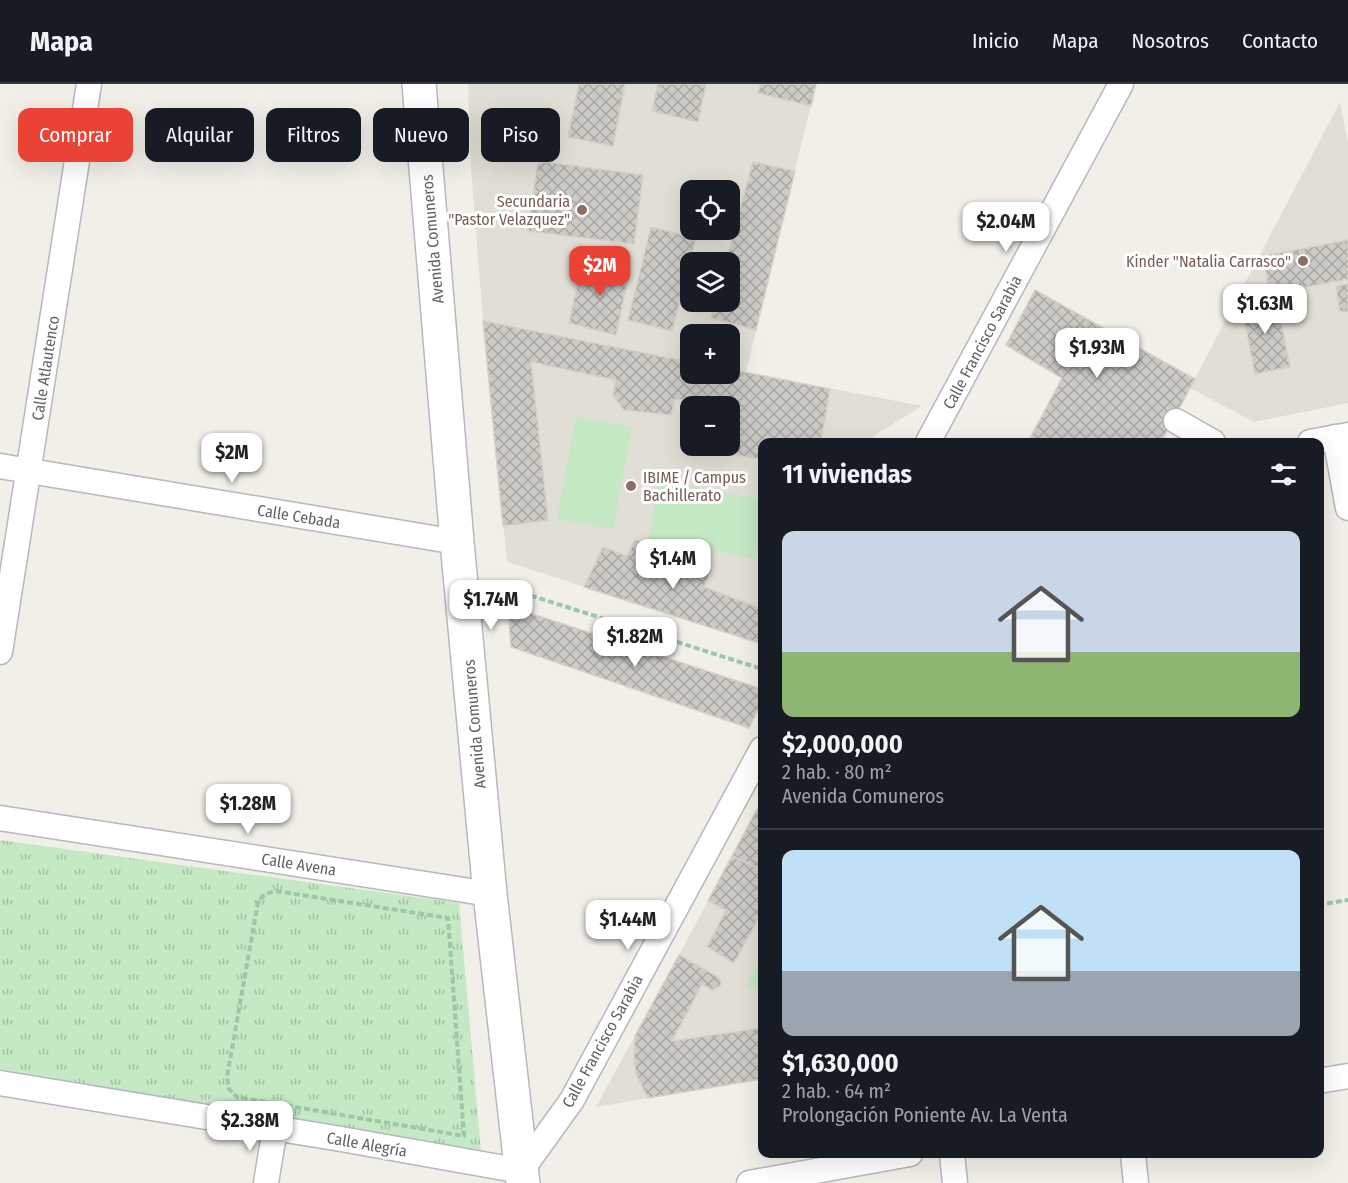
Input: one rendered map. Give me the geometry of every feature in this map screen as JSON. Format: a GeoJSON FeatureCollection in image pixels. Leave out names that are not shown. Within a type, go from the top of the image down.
{"type":"FeatureCollection","features":[{"type":"Feature","properties":{"kind":"main road","name":"Avenida Comuneros"},"geometry":{"type":"LineString","coordinates":[[419,84],[458,558],[490,894],[522,1177]]}},
{"type":"Feature","properties":{"kind":"street","name":"Calle Atlautenco"},"geometry":{"type":"LineString","coordinates":[[0,652],[89,84]]}},
{"type":"Feature","properties":{"kind":"street","name":"Calle Francisco Sarabia"},"geometry":{"type":"LineString","coordinates":[[930,438],[1121,84]]}},
{"type":"Feature","properties":{"kind":"street"},"geometry":{"type":"LineString","coordinates":[[1176,421],[1207,438]]}},
{"type":"Feature","properties":{"kind":"street"},"geometry":{"type":"LineString","coordinates":[[1324,439],[1342,436],[1348,508]]}},
{"type":"Feature","properties":{"kind":"street","name":"Calle Cebada"},"geometry":{"type":"LineString","coordinates":[[0,466],[458,558]]}},
{"type":"Feature","properties":{"kind":"street","name":"Calle Francisco Sarabia"},"geometry":{"type":"LineString","coordinates":[[522,1177],[572,1100],[758,756]]}},
{"type":"Feature","properties":{"kind":"street","name":"Calle Avena"},"geometry":{"type":"LineString","coordinates":[[0,818],[490,894]]}},
{"type":"Feature","properties":{"kind":"street"},"geometry":{"type":"LineString","coordinates":[[1324,1080],[1348,1076]]}},
{"type":"Feature","properties":{"kind":"street","name":"Calle Alegría"},"geometry":{"type":"LineString","coordinates":[[0,1083],[275,1128],[522,1177]]}},
{"type":"Feature","properties":{"kind":"street"},"geometry":{"type":"LineString","coordinates":[[267,1183],[275,1128]]}},
{"type":"Feature","properties":{"kind":"street"},"geometry":{"type":"LineString","coordinates":[[749,1183],[774,1181],[890,1158]]}},
{"type":"Feature","properties":{"kind":"street"},"geometry":{"type":"LineString","coordinates":[[952,1158],[955,1183]]}},
{"type":"Feature","properties":{"kind":"street"},"geometry":{"type":"LineString","coordinates":[[1133,1158],[1136,1183]]}},
{"type":"Feature","properties":{"kind":"path"},"geometry":{"type":"LineString","coordinates":[[458,558],[758,668]]}},
{"type":"Feature","properties":{"kind":"path"},"geometry":{"type":"LineString","coordinates":[[276,891],[448,918],[464,1136],[237,1096],[229,1089],[227,1077],[258,902],[265,894],[276,891]]}},
{"type":"Feature","properties":{"kind":"path"},"geometry":{"type":"LineString","coordinates":[[1324,904],[1348,900]]}},
{"type":"Feature","properties":{"kind":"shaded area"},"geometry":{"type":"Polygon","coordinates":[[[468,84],[816,84],[746,372],[922,406],[873,438],[758,438],[758,643],[507,562],[483,321],[471,169],[468,84]]]}},
{"type":"Feature","properties":{"kind":"shaded area","name":"Kinder \"Natalia Carrasco\""},"geometry":{"type":"Polygon","coordinates":[[[1340,102],[1348,143],[1348,403],[1254,422],[1190,388],[1340,102]]]}},
{"type":"Feature","properties":{"kind":"shaded area"},"geometry":{"type":"Polygon","coordinates":[[[758,807],[758,1080],[596,1107],[758,807]]]}},
{"type":"Feature","properties":{"kind":"green space"},"geometry":{"type":"Polygon","coordinates":[[[576,417],[632,427],[613,529],[557,519],[576,417]]]}},
{"type":"Feature","properties":{"kind":"green space"},"geometry":{"type":"Polygon","coordinates":[[[659,481],[758,498],[756,559],[649,539],[659,481]]]}},
{"type":"Feature","properties":{"kind":"green space"},"geometry":{"type":"Polygon","coordinates":[[[0,840],[459,903],[481,1151],[0,1069],[0,840]]]}},
{"type":"Feature","properties":{"kind":"green space"},"geometry":{"type":"Polygon","coordinates":[[[758,962],[758,990],[746,984],[758,962]]]}},
{"type":"Feature","properties":{"kind":"building"},"geometry":{"type":"Polygon","coordinates":[[[579,84],[625,84],[613,146],[568,137],[579,84]]]}},
{"type":"Feature","properties":{"kind":"building"},"geometry":{"type":"Polygon","coordinates":[[[658,84],[706,84],[698,122],[652,111],[658,84]]]}},
{"type":"Feature","properties":{"kind":"building"},"geometry":{"type":"Polygon","coordinates":[[[760,84],[816,84],[811,106],[758,93],[760,84]]]}},
{"type":"Feature","properties":{"kind":"building"},"geometry":{"type":"Polygon","coordinates":[[[538,162],[643,175],[634,244],[528,231],[538,162]]]}},
{"type":"Feature","properties":{"kind":"building"},"geometry":{"type":"Polygon","coordinates":[[[753,162],[795,171],[756,330],[711,318],[713,312],[740,312],[740,252],[729,252],[732,240],[740,240],[740,210],[753,162]]]}},
{"type":"Feature","properties":{"kind":"building"},"geometry":{"type":"Polygon","coordinates":[[[651,227],[680,234],[680,240],[695,240],[692,252],[680,252],[680,300],[672,331],[628,320],[651,227]]]}},
{"type":"Feature","properties":{"kind":"building"},"geometry":{"type":"Polygon","coordinates":[[[1348,240],[1348,279],[1270,294],[1263,256],[1348,240]]]}},
{"type":"Feature","properties":{"kind":"building"},"geometry":{"type":"Polygon","coordinates":[[[583,259],[630,270],[616,335],[569,323],[583,259]]]}},
{"type":"Feature","properties":{"kind":"building"},"geometry":{"type":"Polygon","coordinates":[[[1348,284],[1348,311],[1340,312],[1336,286],[1348,284]]]}},
{"type":"Feature","properties":{"kind":"building"},"geometry":{"type":"Polygon","coordinates":[[[1035,290],[1195,379],[1163,438],[1030,438],[1062,378],[1006,345],[1035,290]]]}},
{"type":"Feature","properties":{"kind":"building"},"geometry":{"type":"Polygon","coordinates":[[[1276,296],[1290,367],[1255,374],[1241,302],[1276,296]]]}},
{"type":"Feature","properties":{"kind":"building"},"geometry":{"type":"Polygon","coordinates":[[[483,321],[680,360],[680,384],[740,384],[740,371],[830,389],[822,438],[758,438],[758,458],[740,456],[740,396],[680,396],[680,400],[675,399],[671,415],[624,410],[613,395],[616,380],[531,362],[548,520],[503,526],[483,321]]]}},
{"type":"Feature","properties":{"kind":"building"},"geometry":{"type":"Polygon","coordinates":[[[635,540],[711,570],[704,587],[758,607],[758,643],[584,587],[603,547],[627,556],[635,540]]]}},
{"type":"Feature","properties":{"kind":"building"},"geometry":{"type":"Polygon","coordinates":[[[508,606],[758,688],[758,709],[749,728],[511,647],[508,606]]]}},
{"type":"Feature","properties":{"kind":"building"},"geometry":{"type":"Polygon","coordinates":[[[758,807],[758,868],[732,856],[758,807]]]}},
{"type":"Feature","properties":{"kind":"building"},"geometry":{"type":"Polygon","coordinates":[[[732,856],[758,868],[758,919],[734,963],[707,947],[726,910],[708,901],[732,856]]]}},
{"type":"Feature","properties":{"kind":"building"},"geometry":{"type":"Polygon","coordinates":[[[679,955],[718,977],[721,981],[720,986],[712,990],[702,984],[672,1041],[758,1029],[758,1080],[648,1098],[636,1074],[635,1036],[679,955]]]}},
{"type":"Feature","properties":{"kind":"place","name":"Secundaria \"Pastor Velazquez\""},"geometry":{"type":"Point","coordinates":[582,210]}},
{"type":"Feature","properties":{"kind":"place","name":"Kinder \"Natalia Carrasco\""},"geometry":{"type":"Point","coordinates":[1303,261]}},
{"type":"Feature","properties":{"kind":"place","name":"IBIME / Campus Bachillerato"},"geometry":{"type":"Point","coordinates":[631,486]}}]}
